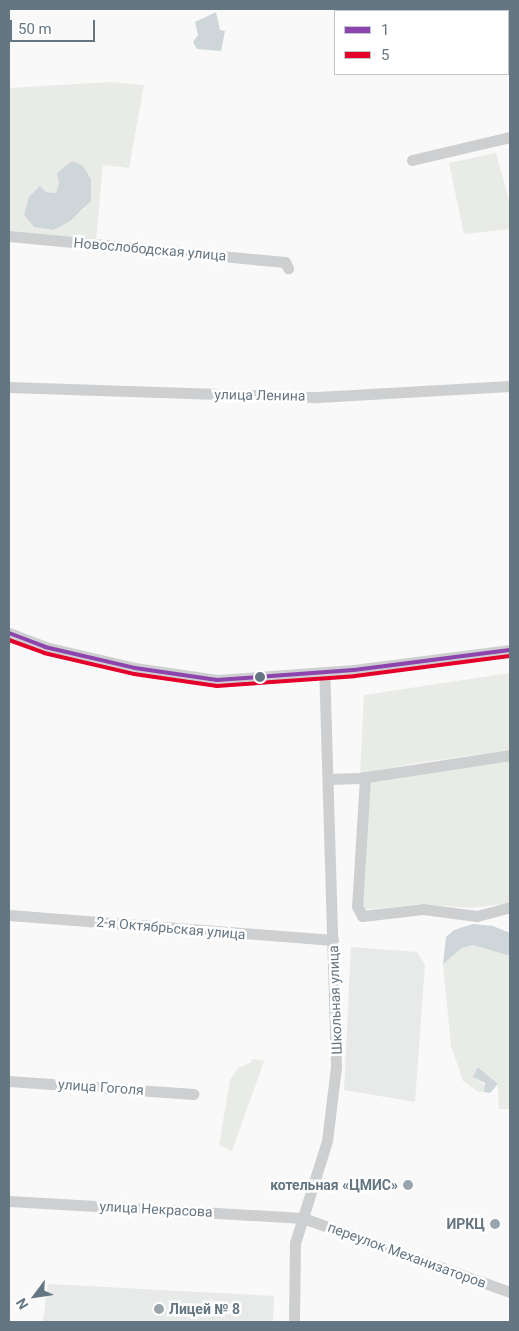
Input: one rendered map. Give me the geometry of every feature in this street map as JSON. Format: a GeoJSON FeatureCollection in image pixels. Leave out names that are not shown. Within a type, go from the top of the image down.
{"type":"FeatureCollection","features":[{"type":"Feature","properties":{"kind":"street"},"geometry":{"type":"LineString","coordinates":[[412,160],[510,137]]}},
{"type":"Feature","properties":{"kind":"street","name":"Новослободская улица"},"geometry":{"type":"LineString","coordinates":[[9,236],[285,262],[288,268]]}},
{"type":"Feature","properties":{"kind":"street","name":"улица Ленина"},"geometry":{"type":"LineString","coordinates":[[9,387],[318,397],[510,386]]}},
{"type":"Feature","properties":{"kind":"street"},"geometry":{"type":"LineString","coordinates":[[9,633],[45,648],[190,678],[234,680],[324,673],[510,650]]}},
{"type":"Feature","properties":{"kind":"street","name":"Школьная улица"},"geometry":{"type":"LineString","coordinates":[[294,1322],[295,1243],[327,1141],[335,1090],[333,940],[324,673]]}},
{"type":"Feature","properties":{"kind":"street"},"geometry":{"type":"LineString","coordinates":[[328,779],[366,777],[510,755]]}},
{"type":"Feature","properties":{"kind":"street"},"geometry":{"type":"LineString","coordinates":[[366,777],[357,906],[362,916],[423,909],[477,916],[510,907]]}},
{"type":"Feature","properties":{"kind":"street","name":"2-я Октябрьская улица"},"geometry":{"type":"LineString","coordinates":[[9,915],[333,940]]}},
{"type":"Feature","properties":{"kind":"street","name":"улица Гоголя"},"geometry":{"type":"LineString","coordinates":[[9,1080],[194,1094]]}},
{"type":"Feature","properties":{"kind":"street","name":"улица Некрасова"},"geometry":{"type":"LineString","coordinates":[[9,1201],[303,1218]]}},
{"type":"Feature","properties":{"kind":"street","name":"переулок Механизаторов"},"geometry":{"type":"LineString","coordinates":[[303,1218],[510,1292]]}},
{"type":"Feature","properties":{"kind":"shaded area"},"geometry":{"type":"Polygon","coordinates":[[[216,12],[220,30],[225,31],[221,51],[197,49],[193,42],[198,35],[195,22],[216,12]]]}},
{"type":"Feature","properties":{"kind":"shaded area"},"geometry":{"type":"Polygon","coordinates":[[[111,82],[144,85],[129,168],[103,165],[96,241],[9,231],[9,88],[111,82]],[[59,183],[56,193],[46,192],[40,186],[24,215],[34,227],[53,230],[86,208],[59,183]]]}},
{"type":"Feature","properties":{"kind":"shaded area"},"geometry":{"type":"Polygon","coordinates":[[[496,153],[510,204],[510,229],[464,234],[449,163],[496,153]]]}},
{"type":"Feature","properties":{"kind":"shaded area"},"geometry":{"type":"Polygon","coordinates":[[[72,161],[82,165],[91,179],[91,201],[70,221],[53,230],[34,227],[24,215],[29,197],[40,186],[46,192],[56,193],[59,183],[57,173],[72,161]]]}},
{"type":"Feature","properties":{"kind":"shaded area"},"geometry":{"type":"Polygon","coordinates":[[[510,673],[510,750],[416,763],[360,774],[364,695],[510,673]]]}},
{"type":"Feature","properties":{"kind":"shaded area"},"geometry":{"type":"Polygon","coordinates":[[[510,759],[510,903],[471,908],[422,904],[362,910],[368,780],[510,759]]]}},
{"type":"Feature","properties":{"kind":"shaded area"},"geometry":{"type":"Polygon","coordinates":[[[473,924],[493,926],[510,933],[510,956],[473,945],[462,948],[443,964],[446,937],[454,930],[473,924]]]}},
{"type":"Feature","properties":{"kind":"shaded area"},"geometry":{"type":"Polygon","coordinates":[[[473,945],[510,956],[510,1109],[499,1109],[498,1084],[479,1067],[477,1080],[487,1086],[484,1092],[477,1091],[463,1081],[451,1046],[443,964],[462,948],[473,945]]]}},
{"type":"Feature","properties":{"kind":"shaded area"},"geometry":{"type":"Polygon","coordinates":[[[351,947],[417,952],[425,965],[415,1102],[344,1090],[351,947]]]}},
{"type":"Feature","properties":{"kind":"shaded area"},"geometry":{"type":"Polygon","coordinates":[[[252,1059],[264,1061],[232,1151],[219,1145],[230,1080],[238,1068],[250,1063],[252,1059]]]}},
{"type":"Feature","properties":{"kind":"shaded area"},"geometry":{"type":"Polygon","coordinates":[[[478,1067],[498,1084],[490,1093],[484,1092],[485,1083],[473,1077],[478,1067]]]}},
{"type":"Feature","properties":{"kind":"shaded area","name":"Лицей № 8"},"geometry":{"type":"Polygon","coordinates":[[[48,1284],[274,1296],[273,1322],[43,1322],[48,1284]]]}},
{"type":"Feature","properties":{"kind":"transit line","name":"1"},"geometry":{"type":"LineString","coordinates":[[9,633],[45,647],[135,668],[217,680],[354,670],[510,650]]}},
{"type":"Feature","properties":{"kind":"transit line","name":"5"},"geometry":{"type":"LineString","coordinates":[[9,640],[44,653],[134,674],[217,686],[355,676],[510,656]]}},
{"type":"Feature","properties":{"kind":"place","name":"котельная «ЦМИС»"},"geometry":{"type":"Point","coordinates":[408,1185]}},
{"type":"Feature","properties":{"kind":"place","name":"ИРКЦ"},"geometry":{"type":"Point","coordinates":[495,1224]}},
{"type":"Feature","properties":{"kind":"place","name":"Лицей № 8"},"geometry":{"type":"Point","coordinates":[159,1309]}}]}
